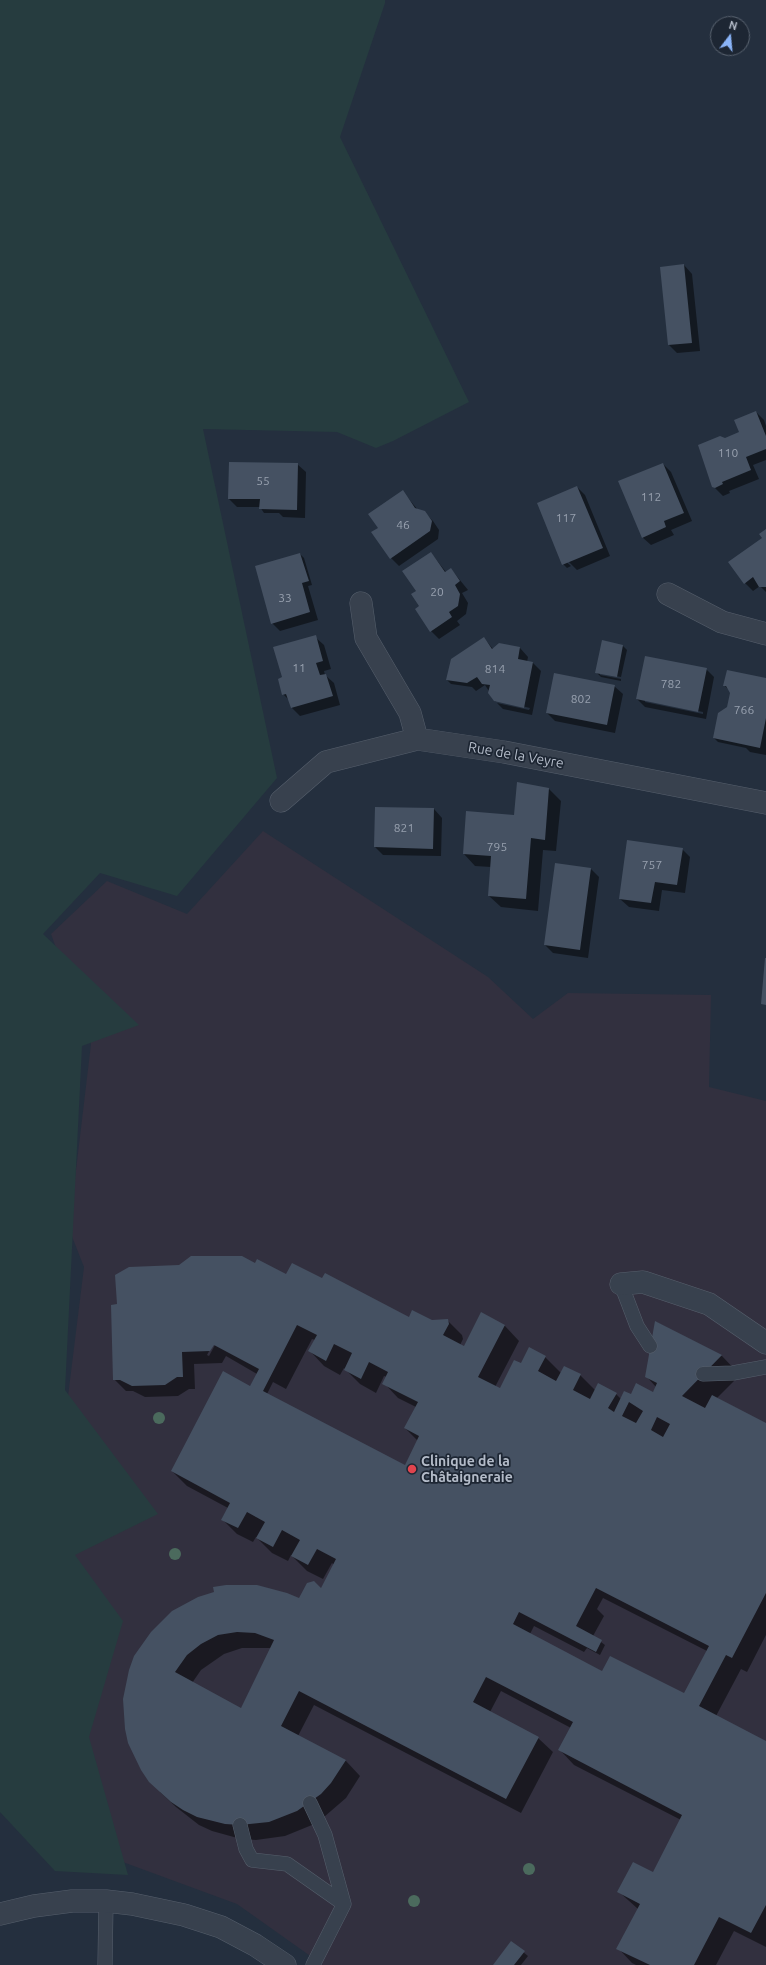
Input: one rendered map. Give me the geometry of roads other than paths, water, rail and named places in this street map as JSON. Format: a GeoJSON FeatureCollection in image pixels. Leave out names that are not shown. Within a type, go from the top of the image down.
{"type":"FeatureCollection","features":[{"type":"Feature","properties":{"kind":"street"},"geometry":{"type":"LineString","coordinates":[[668,594],[722,622],[766,634]]}},
{"type":"Feature","properties":{"kind":"street"},"geometry":{"type":"LineString","coordinates":[[361,603],[366,638],[410,712],[417,739]]}},
{"type":"Feature","properties":{"kind":"street","name":"Rue de la Veyre"},"geometry":{"type":"LineString","coordinates":[[281,801],[326,762],[417,739],[504,752],[766,803]]}},
{"type":"Feature","properties":{"kind":"street"},"geometry":{"type":"LineString","coordinates":[[621,1284],[643,1282],[709,1304],[766,1343]]}},
{"type":"Feature","properties":{"kind":"street"},"geometry":{"type":"LineString","coordinates":[[0,1914],[34,1906],[72,1901],[106,1901],[132,1904],[184,1914],[221,1927],[255,1945],[285,1965]]}},
{"type":"Feature","properties":{"kind":"lane"},"geometry":{"type":"LineString","coordinates":[[621,1284],[637,1326],[650,1346]]}},
{"type":"Feature","properties":{"kind":"lane"},"geometry":{"type":"LineString","coordinates":[[703,1374],[733,1373],[766,1367]]}},
{"type":"Feature","properties":{"kind":"lane"},"geometry":{"type":"LineString","coordinates":[[310,1803],[325,1834],[344,1904],[313,1965]]}},
{"type":"Feature","properties":{"kind":"lane"},"geometry":{"type":"LineString","coordinates":[[240,1825],[246,1849],[252,1860],[287,1864],[344,1904]]}},
{"type":"Feature","properties":{"kind":"lane"},"geometry":{"type":"LineString","coordinates":[[105,1965],[106,1901]]}},
{"type":"Feature","properties":{"kind":"place","name":"Clinique de la Châtaigneraie"},"geometry":{"type":"Point","coordinates":[412,1469]}}]}
